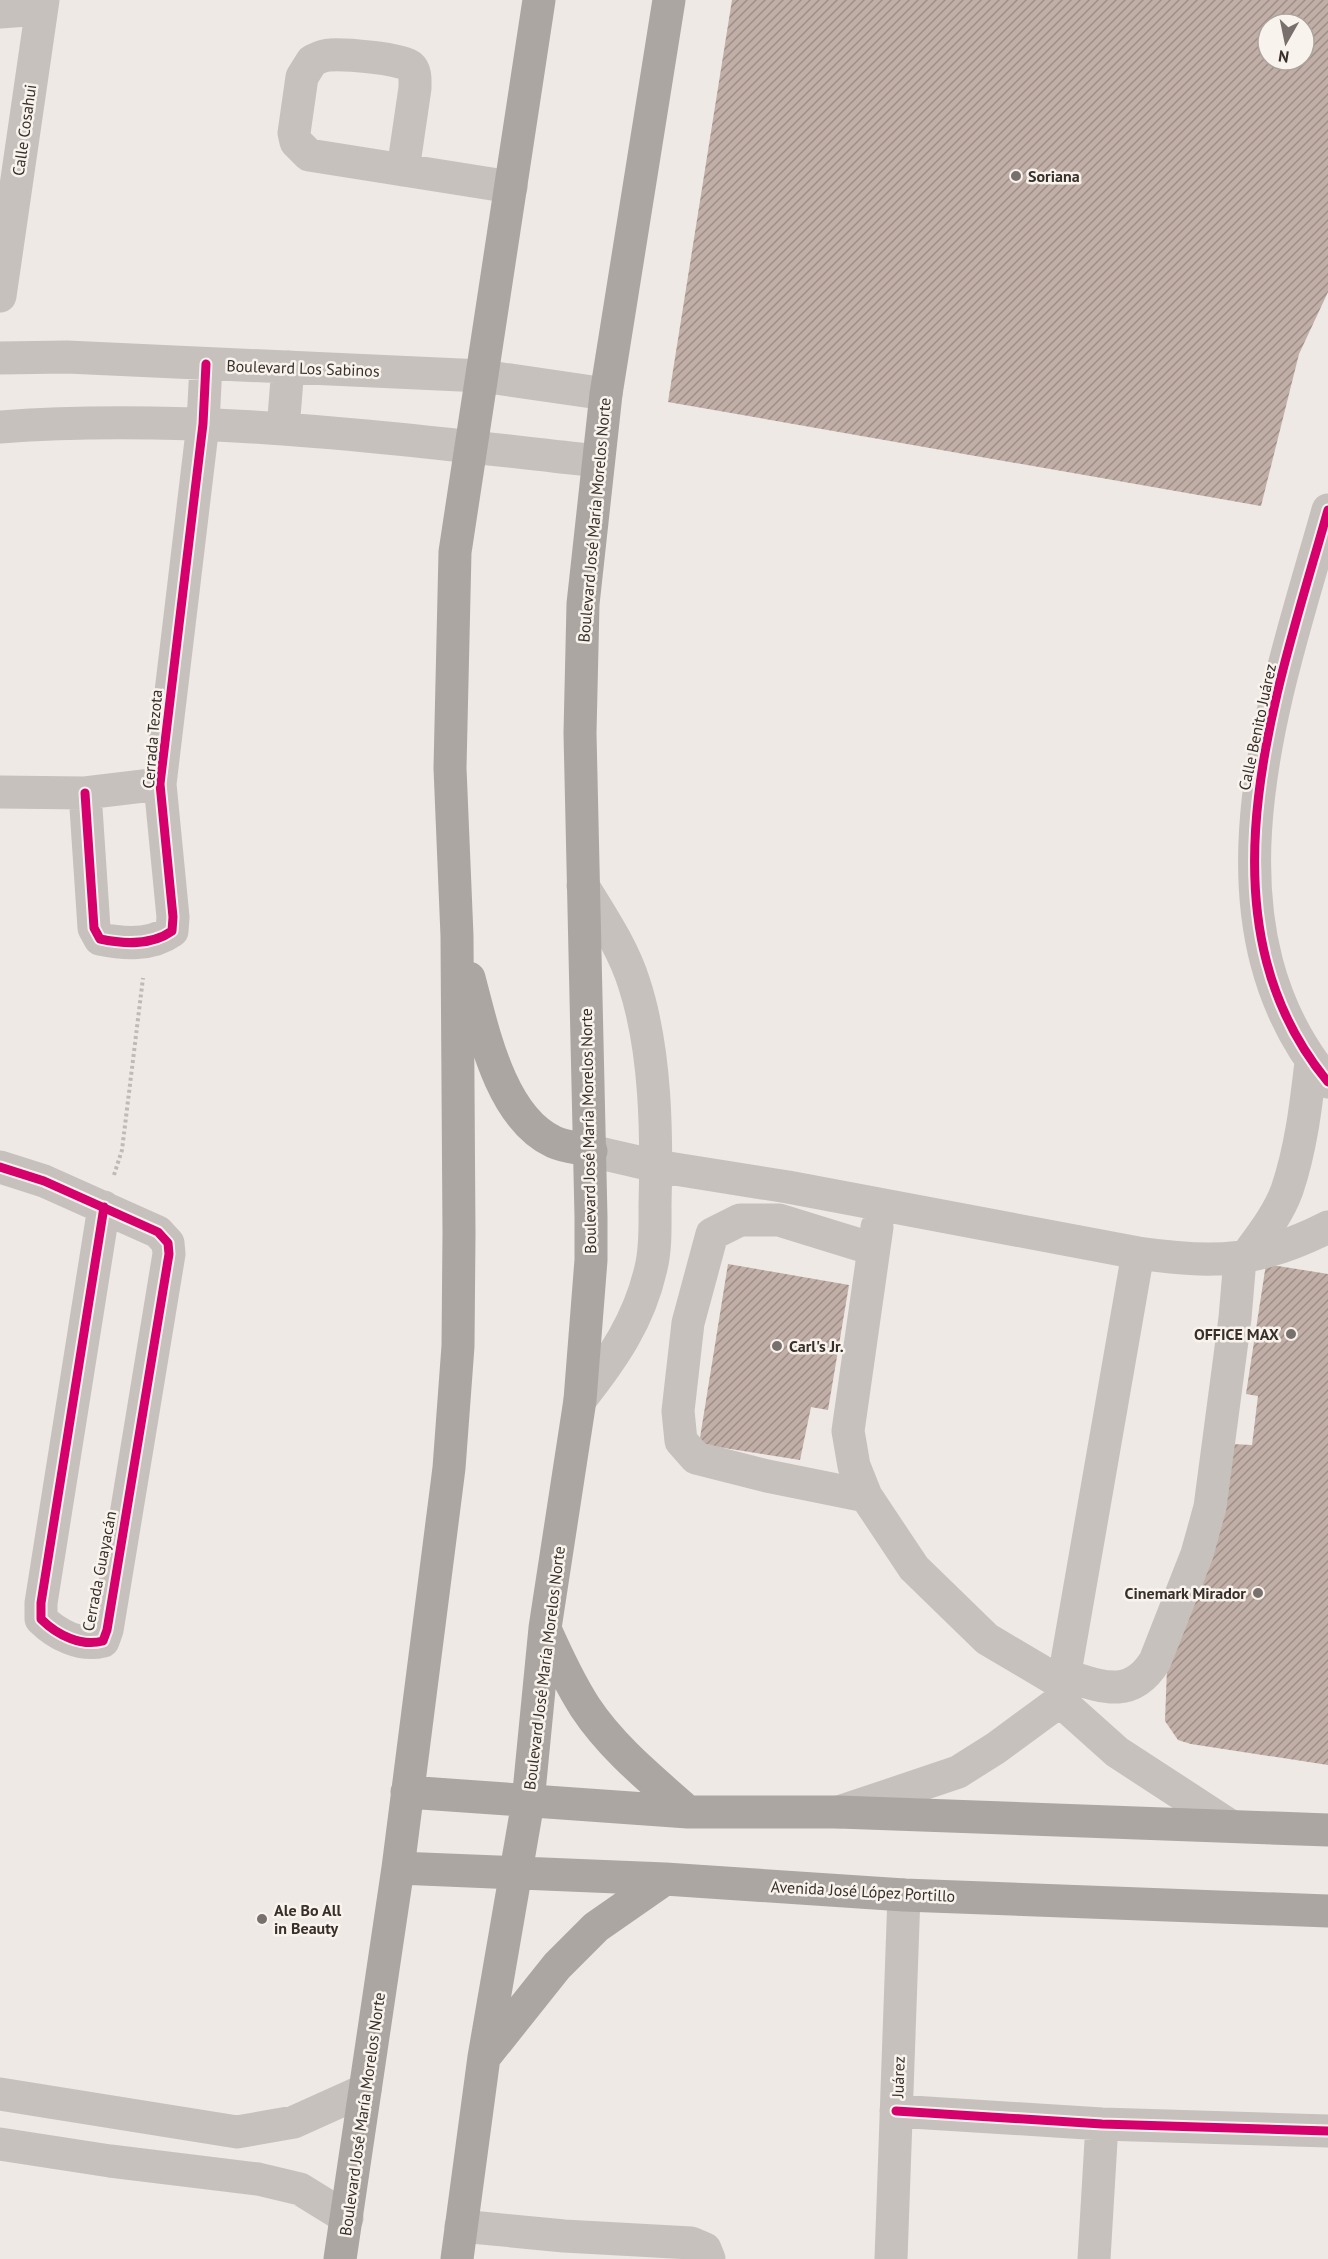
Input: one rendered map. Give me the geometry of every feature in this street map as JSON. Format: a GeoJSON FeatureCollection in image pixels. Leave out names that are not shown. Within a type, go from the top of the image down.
{"type":"FeatureCollection","features":[{"type":"Feature","properties":{"kind":"main road","name":"Boulevard José María Morelos Norte"},"geometry":{"type":"LineString","coordinates":[[340,2259],[398,1868],[449,1468],[458,1346],[458,936],[450,768],[455,552],[469,447],[482,376],[539,0]]}},
{"type":"Feature","properties":{"kind":"main road","name":"Boulevard José María Morelos Norte"},"geometry":{"type":"LineString","coordinates":[[457,2259],[484,2057],[528,1802],[545,1628],[580,1400],[591,1260],[591,1151],[580,733],[583,604],[606,394],[669,0]]}},
{"type":"Feature","properties":{"kind":"main road"},"geometry":{"type":"LineString","coordinates":[[458,936],[486,1042],[507,1094],[528,1124],[554,1142],[591,1151]]}},
{"type":"Feature","properties":{"kind":"main road"},"geometry":{"type":"LineString","coordinates":[[545,1628],[567,1676],[586,1708],[614,1744],[688,1812]]}},
{"type":"Feature","properties":{"kind":"main road"},"geometry":{"type":"LineString","coordinates":[[408,1792],[688,1812],[839,1812],[1328,1830]]}},
{"type":"Feature","properties":{"kind":"main road","name":"Avenida José López Portillo"},"geometry":{"type":"LineString","coordinates":[[398,1868],[665,1879],[904,1894],[1328,1911]]}},
{"type":"Feature","properties":{"kind":"main road"},"geometry":{"type":"LineString","coordinates":[[484,2057],[557,1966],[588,1935],[665,1879]]}},
{"type":"Feature","properties":{"kind":"street"},"geometry":{"type":"LineString","coordinates":[[0,12],[42,5]]}},
{"type":"Feature","properties":{"kind":"street","name":"Calle Cosahui"},"geometry":{"type":"LineString","coordinates":[[0,296],[42,5]]}},
{"type":"Feature","properties":{"kind":"street"},"geometry":{"type":"LineString","coordinates":[[403,170],[511,187]]}},
{"type":"Feature","properties":{"kind":"street","name":"Boulevard Los Sabinos"},"geometry":{"type":"LineString","coordinates":[[0,358],[77,357],[482,376],[606,394]]}},
{"type":"Feature","properties":{"kind":"street","name":"Cerrada Tezota"},"geometry":{"type":"LineString","coordinates":[[85,793],[94,928],[100,939],[116,942],[147,942],[161,939],[172,931],[160,784],[203,424],[206,364]]}},
{"type":"Feature","properties":{"kind":"street"},"geometry":{"type":"LineString","coordinates":[[283,429],[288,368]]}},
{"type":"Feature","properties":{"kind":"street"},"geometry":{"type":"LineString","coordinates":[[0,427],[101,422],[203,424],[283,429],[597,461]]}},
{"type":"Feature","properties":{"kind":"street","name":"Calle Benito Juárez"},"geometry":{"type":"LineString","coordinates":[[1319,1072],[1284,1012],[1269,968],[1257,917],[1255,835],[1264,756],[1291,639],[1328,510]]}},
{"type":"Feature","properties":{"kind":"street"},"geometry":{"type":"LineString","coordinates":[[0,792],[85,793],[160,784]]}},
{"type":"Feature","properties":{"kind":"street"},"geometry":{"type":"LineString","coordinates":[[580,1400],[619,1350],[638,1308],[651,1267],[656,1166],[648,1044],[634,983],[614,936],[583,886]]}},
{"type":"Feature","properties":{"kind":"street"},"geometry":{"type":"LineString","coordinates":[[839,1812],[958,1772],[996,1749],[1062,1687],[1091,1683],[1120,1687],[1133,1685],[1145,1677],[1155,1661],[1197,1554],[1210,1507],[1242,1258],[1270,1223],[1286,1192],[1304,1119],[1319,1072]]}},
{"type":"Feature","properties":{"kind":"street"},"geometry":{"type":"LineString","coordinates":[[591,1151],[656,1166],[880,1203],[1138,1253],[1195,1261],[1242,1258],[1300,1242],[1328,1227]]}},
{"type":"Feature","properties":{"kind":"street","name":"Cerrada Guayacán"},"geometry":{"type":"LineString","coordinates":[[0,1167],[44,1181],[104,1207],[158,1232],[168,1243],[169,1254],[106,1630],[103,1641],[89,1645],[53,1631],[41,1619],[41,1604],[104,1207]]}},
{"type":"Feature","properties":{"kind":"street"},"geometry":{"type":"LineString","coordinates":[[880,1203],[848,1431],[854,1466],[866,1496],[914,1568],[987,1640],[1062,1687],[1117,1752],[1229,1825]]}},
{"type":"Feature","properties":{"kind":"street"},"geometry":{"type":"LineString","coordinates":[[866,1496],[767,1476],[696,1458],[681,1442],[678,1411],[688,1323],[712,1234],[740,1220],[779,1220],[873,1249]]}},
{"type":"Feature","properties":{"kind":"street"},"geometry":{"type":"LineString","coordinates":[[1062,1687],[1138,1253]]}},
{"type":"Feature","properties":{"kind":"street","name":"Juárez"},"geometry":{"type":"LineString","coordinates":[[891,2259],[904,1894]]}},
{"type":"Feature","properties":{"kind":"street"},"geometry":{"type":"LineString","coordinates":[[0,2094],[237,2132],[294,2122],[365,2090]]}},
{"type":"Feature","properties":{"kind":"street"},"geometry":{"type":"LineString","coordinates":[[896,2111],[1102,2124],[1328,2131]]}},
{"type":"Feature","properties":{"kind":"street"},"geometry":{"type":"LineString","coordinates":[[110,2161],[117,2113]]}},
{"type":"Feature","properties":{"kind":"street"},"geometry":{"type":"LineString","coordinates":[[1094,2259],[1102,2124]]}},
{"type":"Feature","properties":{"kind":"street"},"geometry":{"type":"LineString","coordinates":[[0,2144],[110,2161],[258,2179],[300,2189],[347,2218]]}},
{"type":"Feature","properties":{"kind":"street"},"geometry":{"type":"LineString","coordinates":[[461,2226],[564,2236],[691,2243],[705,2249],[708,2259]]}},
{"type":"Feature","properties":{"kind":"path"},"geometry":{"type":"LineString","coordinates":[[104,1207],[122,1150],[147,942]]}},
{"type":"Feature","properties":{"kind":"building","name":"Soriana"},"geometry":{"type":"Polygon","coordinates":[[[732,0],[1328,0],[1328,292],[1299,354],[1261,506],[668,402],[732,0]]]}},
{"type":"Feature","properties":{"kind":"building","name":"Carl's Jr."},"geometry":{"type":"Polygon","coordinates":[[[728,1264],[849,1285],[828,1410],[811,1407],[800,1460],[699,1444],[728,1264]]]}},
{"type":"Feature","properties":{"kind":"building","name":"Cinemark Mirador"},"geometry":{"type":"Polygon","coordinates":[[[1266,1264],[1328,1274],[1328,1765],[1191,1744],[1178,1740],[1165,1721],[1167,1668],[1232,1444],[1252,1445],[1258,1396],[1246,1394],[1266,1264]]]}},
{"type":"Feature","properties":{"kind":"cycle path"},"geometry":{"type":"LineString","coordinates":[[85,793],[94,928],[100,939],[137,942],[164,936],[172,931],[173,917],[160,784],[203,424],[206,364]]}},
{"type":"Feature","properties":{"kind":"cycle path"},"geometry":{"type":"LineString","coordinates":[[1328,510],[1287,653],[1270,727],[1258,802],[1255,877],[1263,949],[1287,1018],[1328,1082]]}},
{"type":"Feature","properties":{"kind":"cycle path"},"geometry":{"type":"LineString","coordinates":[[0,1167],[44,1181],[158,1232],[168,1243],[169,1254],[107,1630],[103,1641],[86,1642],[62,1635],[47,1625],[41,1619],[41,1603],[104,1207]]}},
{"type":"Feature","properties":{"kind":"cycle path"},"geometry":{"type":"LineString","coordinates":[[896,2111],[1102,2124],[1328,2131]]}},
{"type":"Feature","properties":{"kind":"place","name":"Soriana"},"geometry":{"type":"Point","coordinates":[1016,176]}},
{"type":"Feature","properties":{"kind":"place","name":"OFFICE MAX"},"geometry":{"type":"Point","coordinates":[1291,1334]}},
{"type":"Feature","properties":{"kind":"place","name":"Carl's Jr."},"geometry":{"type":"Point","coordinates":[777,1346]}},
{"type":"Feature","properties":{"kind":"place","name":"Cinemark Mirador"},"geometry":{"type":"Point","coordinates":[1258,1593]}},
{"type":"Feature","properties":{"kind":"place","name":"Ale Bo All in Beauty"},"geometry":{"type":"Point","coordinates":[262,1919]}}]}
